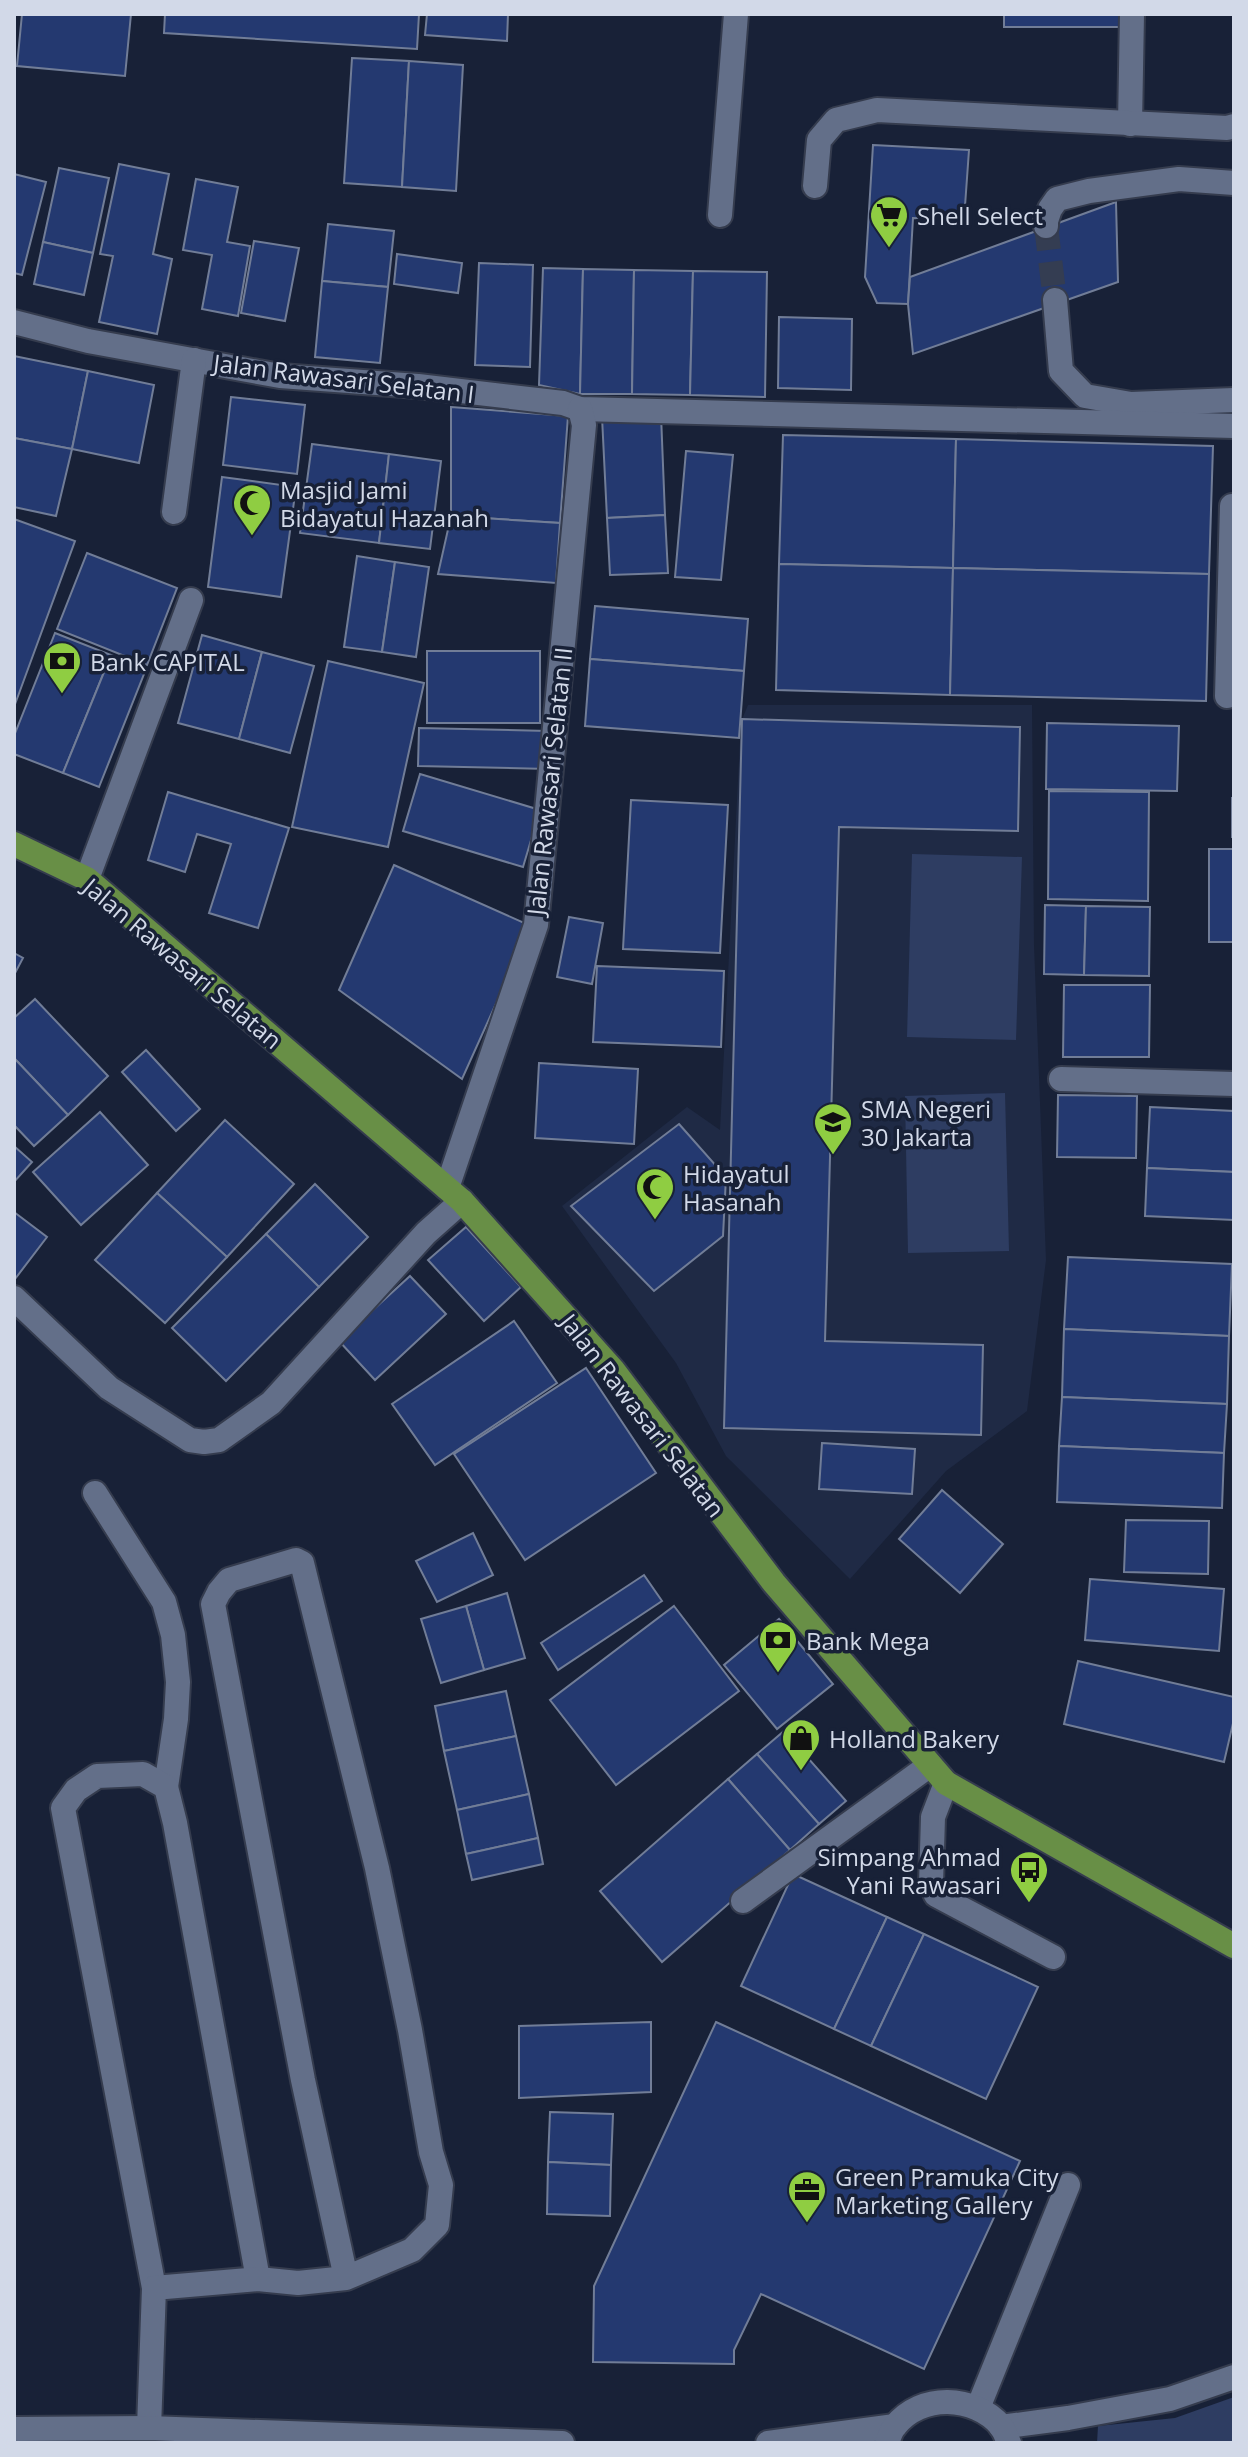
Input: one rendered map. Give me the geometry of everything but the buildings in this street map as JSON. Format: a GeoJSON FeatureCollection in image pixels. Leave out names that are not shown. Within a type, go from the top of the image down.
{"type":"FeatureCollection","features":[{"type":"Feature","properties":{"kind":"main road","name":"Jalan Rawasari Selatan"},"geometry":{"type":"LineString","coordinates":[[14,844],[87,879],[455,1194],[613,1370],[774,1583],[938,1774],[1234,1946]]}},
{"type":"Feature","properties":{"kind":"street"},"geometry":{"type":"LineString","coordinates":[[720,215],[736,14]]}},
{"type":"Feature","properties":{"kind":"street"},"geometry":{"type":"LineString","coordinates":[[1130,124],[1132,14]]}},
{"type":"Feature","properties":{"kind":"street"},"geometry":{"type":"LineString","coordinates":[[815,186],[819,140],[836,120],[877,110],[1130,124],[1234,126]]}},
{"type":"Feature","properties":{"kind":"street"},"geometry":{"type":"LineString","coordinates":[[1046,226],[1050,209],[1057,199],[1089,191],[1179,179],[1234,183]]}},
{"type":"Feature","properties":{"kind":"street"},"geometry":{"type":"LineString","coordinates":[[1055,300],[1061,371],[1085,396],[1131,404],[1234,400]]}},
{"type":"Feature","properties":{"kind":"street","name":"Jalan Rawasari Selatan I"},"geometry":{"type":"LineString","coordinates":[[14,322],[88,341],[280,376],[433,388],[563,403],[580,409],[1234,426]]}},
{"type":"Feature","properties":{"kind":"street"},"geometry":{"type":"LineString","coordinates":[[174,512],[194,360]]}},
{"type":"Feature","properties":{"kind":"street","name":"Jalan Rawasari Selatan II"},"geometry":{"type":"LineString","coordinates":[[455,1194],[536,925],[584,425],[580,409]]}},
{"type":"Feature","properties":{"kind":"street"},"geometry":{"type":"LineString","coordinates":[[1227,696],[1232,506]]}},
{"type":"Feature","properties":{"kind":"street"},"geometry":{"type":"LineString","coordinates":[[87,879],[191,600]]}},
{"type":"Feature","properties":{"kind":"street"},"geometry":{"type":"LineString","coordinates":[[1061,1079],[1234,1084]]}},
{"type":"Feature","properties":{"kind":"street"},"geometry":{"type":"LineString","coordinates":[[14,1298],[109,1388],[190,1440],[219,1440],[271,1403],[426,1233],[455,1194]]}},
{"type":"Feature","properties":{"kind":"street"},"geometry":{"type":"LineString","coordinates":[[95,1493],[164,1602],[173,1635],[178,1682],[166,1787],[258,2279]]}},
{"type":"Feature","properties":{"kind":"street"},"geometry":{"type":"LineString","coordinates":[[154,2288],[258,2279],[298,2283],[346,2278],[412,2250],[437,2225],[441,2185],[431,2152],[377,1868],[302,1563],[296,1560],[229,1580],[213,1604],[303,2080],[346,2278]]}},
{"type":"Feature","properties":{"kind":"street"},"geometry":{"type":"LineString","coordinates":[[149,2428],[154,2288],[63,1808],[76,1790],[97,1776],[143,1774],[166,1787]]}},
{"type":"Feature","properties":{"kind":"street"},"geometry":{"type":"LineString","coordinates":[[743,1901],[938,1774]]}},
{"type":"Feature","properties":{"kind":"street"},"geometry":{"type":"LineString","coordinates":[[938,1774],[931,1884],[936,1895],[1053,1957]]}},
{"type":"Feature","properties":{"kind":"street"},"geometry":{"type":"LineString","coordinates":[[978,2408],[1068,2185]]}},
{"type":"Feature","properties":{"kind":"street"},"geometry":{"type":"LineString","coordinates":[[768,2443],[891,2434],[919,2407],[948,2400],[978,2408],[1005,2435],[1068,2418],[1170,2399],[1234,2377]]}},
{"type":"Feature","properties":{"kind":"street"},"geometry":{"type":"LineString","coordinates":[[14,2429],[149,2428],[308,2438],[562,2443]]}},
{"type":"Feature","properties":{"kind":"shaded area","name":"SMA Negeri 30 Jakarta"},"geometry":{"type":"Polygon","coordinates":[[[748,705],[1032,705],[1034,945],[1046,1260],[1027,1411],[946,1471],[850,1579],[726,1456],[676,1363],[562,1206],[687,1107],[720,1130],[741,722],[748,705]]]}},
{"type":"Feature","properties":{"kind":"shaded area"},"geometry":{"type":"Polygon","coordinates":[[[912,854],[1022,857],[1016,1040],[907,1037],[912,854]]]}},
{"type":"Feature","properties":{"kind":"shaded area"},"geometry":{"type":"Polygon","coordinates":[[[1005,1093],[1009,1251],[908,1253],[905,1096],[1005,1093]]]}},
{"type":"Feature","properties":{"kind":"shaded area"},"geometry":{"type":"Polygon","coordinates":[[[1234,2397],[1234,2443],[1097,2443],[1098,2426],[1175,2418],[1234,2397]]]}},
{"type":"Feature","properties":{"kind":"tunnel"},"geometry":{"type":"LineString","coordinates":[[1046,226],[1055,300]]}},
{"type":"Feature","properties":{"kind":"place","name":"Shell Select"},"geometry":{"type":"Point","coordinates":[889,249]}},
{"type":"Feature","properties":{"kind":"place","name":"Masjid Jami Bidayatul Hazanah"},"geometry":{"type":"Point","coordinates":[252,537]}},
{"type":"Feature","properties":{"kind":"place","name":"Bank CAPITAL"},"geometry":{"type":"Point","coordinates":[62,695]}},
{"type":"Feature","properties":{"kind":"place","name":"SMA Negeri 30 Jakarta"},"geometry":{"type":"Point","coordinates":[833,1156]}},
{"type":"Feature","properties":{"kind":"place","name":"Hidayatul Hasanah"},"geometry":{"type":"Point","coordinates":[655,1221]}},
{"type":"Feature","properties":{"kind":"place","name":"Bank Mega"},"geometry":{"type":"Point","coordinates":[778,1674]}},
{"type":"Feature","properties":{"kind":"place","name":"Holland Bakery"},"geometry":{"type":"Point","coordinates":[801,1772]}},
{"type":"Feature","properties":{"kind":"place","name":"Simpang Ahmad Yani Rawasari"},"geometry":{"type":"Point","coordinates":[1029,1904]}},
{"type":"Feature","properties":{"kind":"place","name":"Green Pramuka City Marketing Gallery"},"geometry":{"type":"Point","coordinates":[807,2224]}}]}
